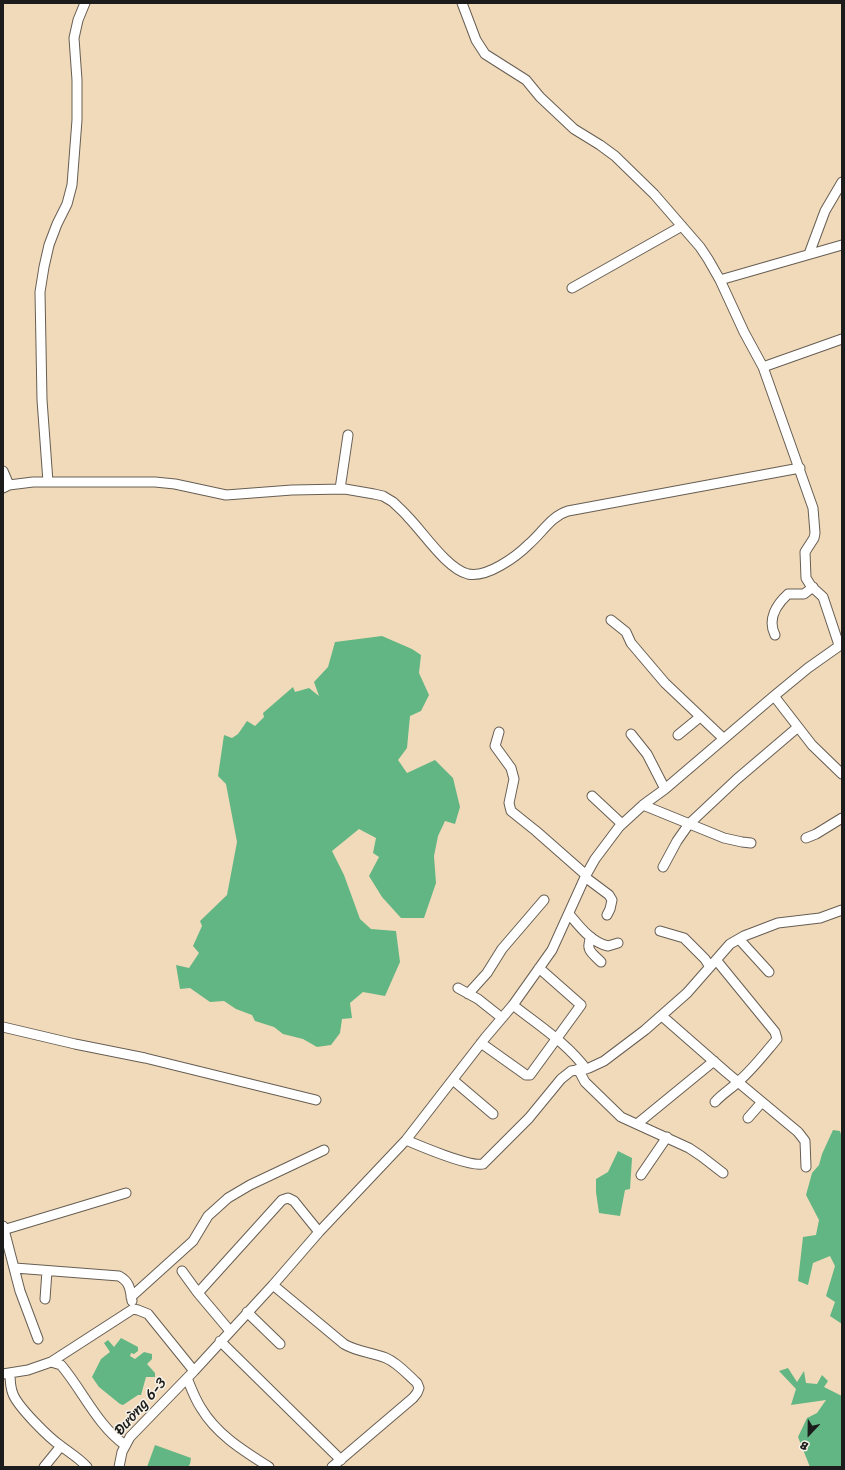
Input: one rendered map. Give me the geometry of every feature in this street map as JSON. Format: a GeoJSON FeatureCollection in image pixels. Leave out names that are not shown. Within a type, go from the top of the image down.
{"type":"FeatureCollection","features":[{"type":"Feature","properties":{"kind":"street"},"geometry":{"type":"LineString","coordinates":[[48,482],[42,400],[40,292],[49,245],[56,224],[67,204],[72,185],[77,120],[77,80],[74,38],[78,20],[85,3]]}},
{"type":"Feature","properties":{"kind":"street"},"geometry":{"type":"LineString","coordinates":[[462,3],[476,40],[485,54],[494,61],[513,70],[526,80],[540,97],[574,129],[615,156],[654,194],[708,259],[763,367],[800,468],[813,508],[815,533],[814,538],[805,552],[805,571],[810,584],[823,596],[841,645]]}},
{"type":"Feature","properties":{"kind":"street"},"geometry":{"type":"LineString","coordinates":[[809,254],[825,211],[842,182]]}},
{"type":"Feature","properties":{"kind":"street"},"geometry":{"type":"LineString","coordinates":[[572,288],[682,226]]}},
{"type":"Feature","properties":{"kind":"street"},"geometry":{"type":"LineString","coordinates":[[720,280],[842,245]]}},
{"type":"Feature","properties":{"kind":"street"},"geometry":{"type":"LineString","coordinates":[[763,367],[842,339]]}},
{"type":"Feature","properties":{"kind":"street"},"geometry":{"type":"LineString","coordinates":[[340,489],[348,435]]}},
{"type":"Feature","properties":{"kind":"street"},"geometry":{"type":"LineString","coordinates":[[3,472],[6,487],[48,482],[164,482],[226,495],[292,490],[340,489],[374,494],[387,498],[409,518],[434,548],[460,571],[477,574],[495,568],[513,557],[528,545],[556,516],[562,513],[591,506],[800,468]]}},
{"type":"Feature","properties":{"kind":"street"},"geometry":{"type":"LineString","coordinates":[[775,635],[772,629],[775,609],[788,594],[804,594],[810,584]]}},
{"type":"Feature","properties":{"kind":"street"},"geometry":{"type":"LineString","coordinates":[[611,620],[626,632],[631,643],[665,683],[724,739]]}},
{"type":"Feature","properties":{"kind":"street","name":"Đường 6-3"},"geometry":{"type":"LineString","coordinates":[[119,1467],[125,1445],[130,1437],[194,1371],[273,1285],[319,1232],[406,1140],[513,1005],[552,950],[585,876],[607,842],[622,824],[808,668],[841,645]]}},
{"type":"Feature","properties":{"kind":"street"},"geometry":{"type":"LineString","coordinates":[[774,696],[812,744],[842,774]]}},
{"type":"Feature","properties":{"kind":"street"},"geometry":{"type":"LineString","coordinates":[[678,735],[700,716]]}},
{"type":"Feature","properties":{"kind":"street"},"geometry":{"type":"LineString","coordinates":[[663,867],[689,824],[798,727]]}},
{"type":"Feature","properties":{"kind":"street"},"geometry":{"type":"LineString","coordinates":[[499,732],[495,746],[511,768],[514,779],[509,803],[511,811],[609,895],[612,900],[607,915]]}},
{"type":"Feature","properties":{"kind":"street"},"geometry":{"type":"LineString","coordinates":[[631,734],[647,754],[665,789]]}},
{"type":"Feature","properties":{"kind":"street"},"geometry":{"type":"LineString","coordinates":[[592,796],[622,824]]}},
{"type":"Feature","properties":{"kind":"street"},"geometry":{"type":"LineString","coordinates":[[643,805],[724,838],[751,843]]}},
{"type":"Feature","properties":{"kind":"street"},"geometry":{"type":"LineString","coordinates":[[806,838],[816,834],[842,818]]}},
{"type":"Feature","properties":{"kind":"street"},"geometry":{"type":"LineString","coordinates":[[468,994],[487,973],[502,949],[544,900]]}},
{"type":"Feature","properties":{"kind":"street"},"geometry":{"type":"LineString","coordinates":[[406,1140],[451,1157],[483,1164],[529,1118],[561,1079],[571,1071],[592,1067],[615,1053],[662,1016],[687,993],[730,944],[778,923],[820,918],[842,910]]}},
{"type":"Feature","properties":{"kind":"street"},"geometry":{"type":"LineString","coordinates":[[569,914],[591,937],[601,944],[608,946],[618,943]]}},
{"type":"Feature","properties":{"kind":"street"},"geometry":{"type":"LineString","coordinates":[[660,931],[684,938],[705,959],[713,964],[776,1032],[777,1039],[738,1082],[722,1094],[715,1102]]}},
{"type":"Feature","properties":{"kind":"street"},"geometry":{"type":"LineString","coordinates":[[591,937],[588,948],[601,962]]}},
{"type":"Feature","properties":{"kind":"street"},"geometry":{"type":"LineString","coordinates":[[740,939],[769,972]]}},
{"type":"Feature","properties":{"kind":"street"},"geometry":{"type":"LineString","coordinates":[[481,1044],[528,1076],[530,1075],[581,1005],[539,968]]}},
{"type":"Feature","properties":{"kind":"street"},"geometry":{"type":"LineString","coordinates":[[458,988],[478,999],[502,1018]]}},
{"type":"Feature","properties":{"kind":"street"},"geometry":{"type":"LineString","coordinates":[[513,1005],[557,1038],[576,1055],[582,1069],[585,1082],[614,1111],[626,1120],[666,1137],[701,1156],[723,1173]]}},
{"type":"Feature","properties":{"kind":"street"},"geometry":{"type":"LineString","coordinates":[[662,1016],[803,1137],[806,1148],[806,1167]]}},
{"type":"Feature","properties":{"kind":"street"},"geometry":{"type":"LineString","coordinates":[[3,1027],[144,1058],[316,1100]]}},
{"type":"Feature","properties":{"kind":"street"},"geometry":{"type":"LineString","coordinates":[[637,1124],[714,1061]]}},
{"type":"Feature","properties":{"kind":"street"},"geometry":{"type":"LineString","coordinates":[[453,1080],[493,1114]]}},
{"type":"Feature","properties":{"kind":"street"},"geometry":{"type":"LineString","coordinates":[[748,1118],[762,1102]]}},
{"type":"Feature","properties":{"kind":"street"},"geometry":{"type":"LineString","coordinates":[[641,1175],[666,1137]]}},
{"type":"Feature","properties":{"kind":"street"},"geometry":{"type":"LineString","coordinates":[[131,1297],[193,1241],[208,1216],[228,1198],[250,1185],[324,1150]]}},
{"type":"Feature","properties":{"kind":"street"},"geometry":{"type":"LineString","coordinates":[[38,1339],[20,1291],[4,1228],[107,1200],[126,1193]]}},
{"type":"Feature","properties":{"kind":"street"},"geometry":{"type":"LineString","coordinates":[[198,1294],[282,1200],[288,1198],[294,1201],[319,1232]]}},
{"type":"Feature","properties":{"kind":"street"},"geometry":{"type":"LineString","coordinates":[[15,1268],[119,1276],[126,1279],[129,1284],[134,1309]]}},
{"type":"Feature","properties":{"kind":"street"},"geometry":{"type":"LineString","coordinates":[[45,1299],[46,1271]]}},
{"type":"Feature","properties":{"kind":"street"},"geometry":{"type":"LineString","coordinates":[[182,1271],[198,1294],[230,1331]]}},
{"type":"Feature","properties":{"kind":"street"},"geometry":{"type":"LineString","coordinates":[[273,1285],[344,1344],[350,1348],[386,1358],[393,1362],[417,1384],[419,1388],[413,1398],[332,1467]]}},
{"type":"Feature","properties":{"kind":"street"},"geometry":{"type":"LineString","coordinates":[[87,1467],[73,1453],[50,1437],[18,1403],[11,1389],[6,1373],[28,1370],[51,1362],[134,1309],[148,1314],[194,1371]]}},
{"type":"Feature","properties":{"kind":"street"},"geometry":{"type":"LineString","coordinates":[[248,1312],[280,1344]]}},
{"type":"Feature","properties":{"kind":"street"},"geometry":{"type":"LineString","coordinates":[[220,1341],[341,1460]]}},
{"type":"Feature","properties":{"kind":"street"},"geometry":{"type":"LineString","coordinates":[[51,1362],[61,1365],[114,1438],[125,1445]]}},
{"type":"Feature","properties":{"kind":"street"},"geometry":{"type":"LineString","coordinates":[[187,1378],[202,1410],[218,1429],[238,1447],[269,1467]]}},
{"type":"Feature","properties":{"kind":"street"},"geometry":{"type":"LineString","coordinates":[[44,1467],[61,1446]]}},
{"type":"Feature","properties":{"kind":"green space"},"geometry":{"type":"Polygon","coordinates":[[[382,636],[412,649],[421,655],[419,673],[429,695],[421,711],[410,716],[407,748],[398,760],[407,773],[435,760],[453,778],[460,807],[455,824],[445,821],[438,836],[434,856],[436,883],[424,918],[401,918],[382,897],[369,876],[379,857],[373,853],[376,838],[359,829],[332,851],[344,875],[360,919],[371,929],[396,931],[400,962],[385,996],[363,992],[350,1003],[352,1018],[342,1019],[340,1033],[331,1045],[317,1047],[303,1039],[283,1034],[274,1027],[255,1021],[252,1015],[236,1009],[224,1001],[210,1002],[190,988],[180,989],[176,965],[189,968],[199,953],[193,946],[202,926],[200,921],[227,895],[237,842],[226,784],[218,776],[224,735],[232,738],[238,734],[247,721],[255,726],[264,717],[263,713],[293,687],[295,692],[309,688],[319,696],[314,682],[328,667],[335,642],[382,636]]]}},
{"type":"Feature","properties":{"kind":"green space"},"geometry":{"type":"Polygon","coordinates":[[[833,1130],[840,1131],[842,1138],[842,1324],[830,1316],[835,1302],[826,1296],[835,1266],[830,1256],[813,1263],[808,1285],[798,1281],[803,1237],[816,1235],[819,1220],[806,1195],[812,1173],[819,1165],[822,1154],[833,1130]]]}},
{"type":"Feature","properties":{"kind":"green space"},"geometry":{"type":"Polygon","coordinates":[[[618,1151],[632,1158],[630,1189],[625,1190],[620,1216],[599,1213],[596,1192],[596,1179],[608,1172],[618,1151]]]}},
{"type":"Feature","properties":{"kind":"green space"},"geometry":{"type":"Polygon","coordinates":[[[121,1338],[138,1347],[138,1351],[134,1354],[131,1353],[130,1356],[135,1359],[144,1352],[152,1354],[152,1359],[147,1364],[155,1373],[155,1377],[146,1377],[141,1395],[138,1395],[123,1405],[99,1387],[92,1377],[101,1359],[110,1352],[104,1343],[108,1340],[114,1347],[121,1338]]]}},
{"type":"Feature","properties":{"kind":"green space"},"geometry":{"type":"Polygon","coordinates":[[[788,1368],[797,1382],[804,1371],[806,1383],[817,1384],[822,1375],[828,1381],[824,1387],[842,1396],[842,1467],[810,1467],[798,1437],[807,1418],[817,1413],[826,1400],[791,1405],[796,1389],[779,1371],[788,1368]]]}},
{"type":"Feature","properties":{"kind":"green space"},"geometry":{"type":"Polygon","coordinates":[[[155,1445],[191,1458],[190,1464],[188,1467],[147,1467],[155,1445]]]}}]}
